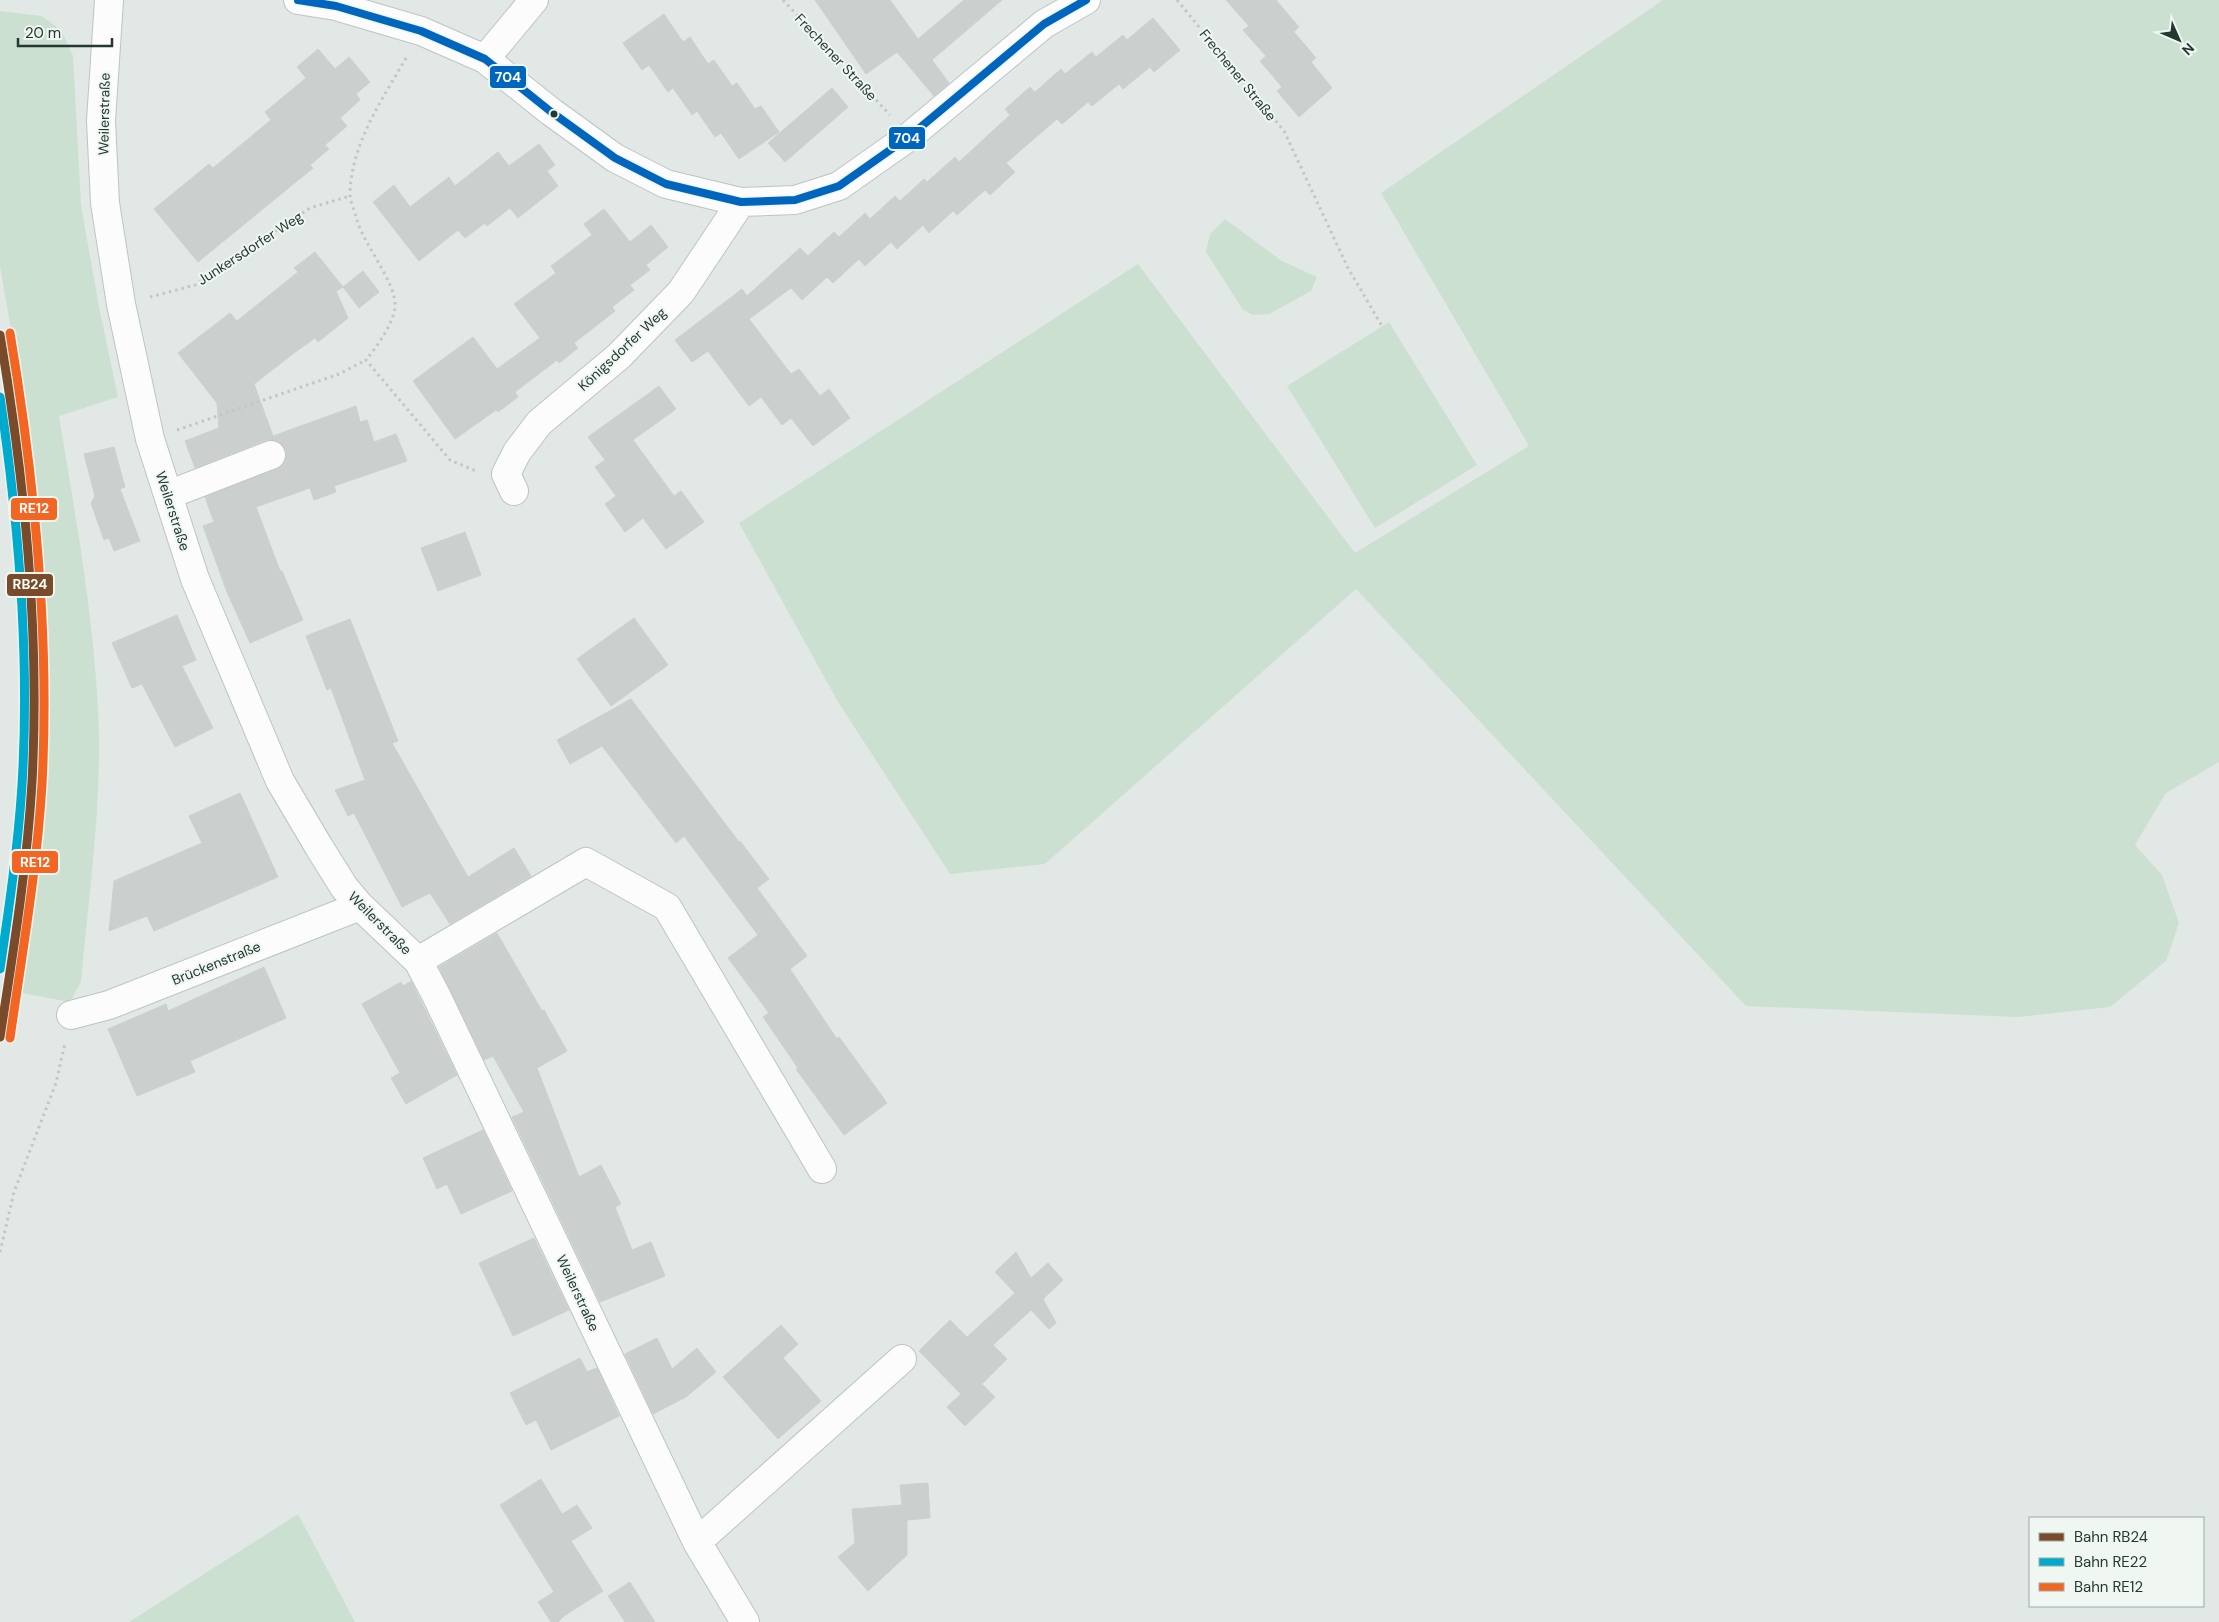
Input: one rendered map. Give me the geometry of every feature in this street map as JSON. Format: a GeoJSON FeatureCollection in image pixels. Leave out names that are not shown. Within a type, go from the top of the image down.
{"type":"FeatureCollection","features":[{"type":"Feature","properties":{"kind":"street","name":"Weilerstraße"},"geometry":{"type":"LineString","coordinates":[[109,0],[101,121],[105,202],[121,304],[150,439],[195,579],[280,781],[344,887],[360,906],[418,961],[436,995],[697,1542],[745,1622]]}},
{"type":"Feature","properties":{"kind":"street"},"geometry":{"type":"LineString","coordinates":[[298,0],[336,6],[421,31],[485,59],[550,111],[615,158],[666,184],[741,202],[795,200],[839,186],[910,136],[1044,24],[1086,0]]}},
{"type":"Feature","properties":{"kind":"street"},"geometry":{"type":"LineString","coordinates":[[485,59],[534,0]]}},
{"type":"Feature","properties":{"kind":"street","name":"Königsdorfer Weg"},"geometry":{"type":"LineString","coordinates":[[510,482],[517,452],[539,423],[619,356],[681,292],[741,202]]}},
{"type":"Feature","properties":{"kind":"street"},"geometry":{"type":"LineString","coordinates":[[168,495],[271,455]]}},
{"type":"Feature","properties":{"kind":"street","name":"Weilerstraße"},"geometry":{"type":"LineString","coordinates":[[418,961],[586,862],[666,907],[822,1169]]}},
{"type":"Feature","properties":{"kind":"street","name":"Brückenstraße"},"geometry":{"type":"LineString","coordinates":[[71,1015],[109,1005],[360,906]]}},
{"type":"Feature","properties":{"kind":"street"},"geometry":{"type":"LineString","coordinates":[[697,1542],[902,1359]]}},
{"type":"Feature","properties":{"kind":"path","name":"Frechener Straße"},"geometry":{"type":"LineString","coordinates":[[783,0],[910,136]]}},
{"type":"Feature","properties":{"kind":"path","name":"Frechener Straße"},"geometry":{"type":"LineString","coordinates":[[1177,0],[1277,122],[1295,152],[1348,268],[1382,326]]}},
{"type":"Feature","properties":{"kind":"path"},"geometry":{"type":"LineString","coordinates":[[150,439],[339,374],[366,360],[384,335],[395,306],[389,281],[361,234],[350,196],[358,150],[372,118],[421,31]]}},
{"type":"Feature","properties":{"kind":"path","name":"Junkersdorfer Weg"},"geometry":{"type":"LineString","coordinates":[[121,304],[195,285],[310,208],[350,196]]}},
{"type":"Feature","properties":{"kind":"path"},"geometry":{"type":"LineString","coordinates":[[366,360],[450,460],[486,475],[510,482]]}},
{"type":"Feature","properties":{"kind":"path"},"geometry":{"type":"LineString","coordinates":[[0,1252],[14,1192],[56,1083],[71,1015]]}},
{"type":"Feature","properties":{"kind":"green space"},"geometry":{"type":"Polygon","coordinates":[[[1663,0],[2219,0],[2219,762],[2166,793],[2135,845],[2162,875],[2179,923],[2166,961],[2110,1007],[2018,1017],[1746,1006],[1356,589],[1045,864],[950,874],[838,702],[739,523],[1138,264],[1355,553],[1529,446],[1381,193],[1663,0]]]}},
{"type":"Feature","properties":{"kind":"green space"},"geometry":{"type":"Polygon","coordinates":[[[0,11],[42,16],[61,30],[73,56],[81,205],[99,307],[118,397],[59,416],[88,599],[96,672],[99,743],[97,811],[81,982],[70,1002],[16,992],[29,943],[45,793],[48,665],[41,549],[27,419],[0,267],[0,11]]]}},
{"type":"Feature","properties":{"kind":"green space"},"geometry":{"type":"Polygon","coordinates":[[[1225,219],[1282,261],[1317,277],[1311,291],[1269,314],[1253,315],[1243,310],[1206,252],[1210,234],[1225,219]]]}},
{"type":"Feature","properties":{"kind":"green space"},"geometry":{"type":"Polygon","coordinates":[[[1389,322],[1477,465],[1375,528],[1287,386],[1389,322]]]}},
{"type":"Feature","properties":{"kind":"green space"},"geometry":{"type":"Polygon","coordinates":[[[298,1514],[355,1622],[129,1622],[298,1514]]]}},
{"type":"Feature","properties":{"kind":"building"},"geometry":{"type":"Polygon","coordinates":[[[815,0],[890,0],[918,39],[964,0],[1002,0],[932,60],[949,83],[934,96],[897,52],[866,74],[815,0]]]}},
{"type":"Feature","properties":{"kind":"building"},"geometry":{"type":"Polygon","coordinates":[[[1226,0],[1276,0],[1299,27],[1294,32],[1316,58],[1311,62],[1332,88],[1299,117],[1277,91],[1282,87],[1260,61],[1266,56],[1243,30],[1249,26],[1226,0]]]}},
{"type":"Feature","properties":{"kind":"building"},"geometry":{"type":"Polygon","coordinates":[[[664,14],[683,42],[690,37],[708,64],[714,60],[732,86],[737,83],[755,109],[761,106],[779,132],[739,159],[721,133],[715,137],[697,111],[692,115],[673,88],[668,92],[649,65],[642,70],[623,43],[664,14]]]}},
{"type":"Feature","properties":{"kind":"building"},"geometry":{"type":"Polygon","coordinates":[[[1153,18],[1180,50],[1154,72],[1150,67],[1123,89],[1119,84],[1092,106],[1088,102],[1062,124],[1057,119],[1006,163],[1015,172],[990,195],[985,190],[957,215],[953,211],[929,233],[923,225],[897,249],[891,242],[865,266],[859,259],[833,283],[827,277],[802,300],[791,288],[749,319],[791,374],[799,369],[820,396],[829,389],[850,418],[813,446],[791,418],[782,425],[761,397],[749,406],[708,351],[692,362],[675,340],[742,289],[747,296],[800,248],[808,256],[834,232],[839,237],[865,213],[870,219],[895,196],[900,201],[924,179],[927,182],[955,157],[959,162],[1010,115],[1005,109],[1030,87],[1035,92],[1061,69],[1065,74],[1092,52],[1096,57],[1123,35],[1127,40],[1153,18]]]}},
{"type":"Feature","properties":{"kind":"building"},"geometry":{"type":"Polygon","coordinates":[[[318,49],[335,69],[349,57],[370,82],[356,94],[360,100],[340,118],[347,126],[325,145],[329,149],[310,165],[313,168],[198,262],[154,209],[209,164],[213,168],[271,120],[265,112],[306,78],[297,67],[318,49]]]}},
{"type":"Feature","properties":{"kind":"building"},"geometry":{"type":"Polygon","coordinates":[[[832,88],[848,107],[785,162],[768,143],[832,88]]]}},
{"type":"Feature","properties":{"kind":"building"},"geometry":{"type":"Polygon","coordinates":[[[539,144],[555,165],[547,171],[558,186],[518,218],[510,208],[487,226],[485,223],[465,238],[458,230],[419,261],[373,202],[394,185],[410,207],[449,177],[455,186],[498,152],[509,166],[539,144]]]}},
{"type":"Feature","properties":{"kind":"building"},"geometry":{"type":"Polygon","coordinates":[[[604,209],[630,242],[651,225],[668,247],[646,265],[650,270],[630,285],[634,290],[612,307],[615,311],[574,343],[578,348],[559,363],[557,360],[515,392],[518,397],[498,412],[496,410],[455,439],[413,381],[473,337],[497,369],[540,338],[514,304],[556,273],[551,266],[592,235],[584,224],[604,209]]]}},
{"type":"Feature","properties":{"kind":"building"},"geometry":{"type":"Polygon","coordinates":[[[315,252],[343,287],[336,291],[348,318],[318,342],[315,338],[254,384],[273,436],[356,406],[360,422],[367,420],[374,442],[396,434],[407,461],[334,486],[336,492],[314,500],[310,488],[256,507],[280,571],[282,571],[303,620],[250,643],[227,592],[203,526],[214,522],[205,497],[277,469],[283,464],[286,450],[280,443],[266,440],[195,468],[185,441],[219,428],[217,403],[178,353],[230,313],[237,321],[298,272],[294,268],[315,252]]]}},
{"type":"Feature","properties":{"kind":"building"},"geometry":{"type":"Polygon","coordinates":[[[363,271],[379,292],[359,308],[343,287],[363,271]]]}},
{"type":"Feature","properties":{"kind":"building"},"geometry":{"type":"Polygon","coordinates":[[[659,386],[676,409],[633,440],[674,496],[681,491],[704,522],[666,549],[643,518],[625,532],[605,504],[616,496],[595,467],[605,460],[588,437],[659,386]]]}},
{"type":"Feature","properties":{"kind":"building"},"geometry":{"type":"Polygon","coordinates":[[[114,447],[125,487],[120,489],[140,541],[114,551],[109,538],[104,540],[91,503],[95,496],[84,454],[114,447]]]}},
{"type":"Feature","properties":{"kind":"building"},"geometry":{"type":"Polygon","coordinates":[[[465,532],[481,575],[438,591],[421,548],[465,532]]]}},
{"type":"Feature","properties":{"kind":"building"},"geometry":{"type":"Polygon","coordinates":[[[177,615],[196,660],[182,666],[213,728],[175,747],[142,684],[132,688],[112,643],[177,615]]]}},
{"type":"Feature","properties":{"kind":"building"},"geometry":{"type":"Polygon","coordinates":[[[634,618],[668,665],[611,706],[577,659],[634,618]]]}},
{"type":"Feature","properties":{"kind":"building"},"geometry":{"type":"Polygon","coordinates":[[[350,619],[398,741],[392,743],[468,877],[514,848],[531,876],[450,924],[430,893],[402,907],[354,813],[348,816],[335,790],[365,780],[331,688],[327,690],[306,636],[350,619]]]}},
{"type":"Feature","properties":{"kind":"building"},"geometry":{"type":"Polygon","coordinates":[[[631,699],[769,879],[757,888],[807,956],[790,969],[837,1039],[839,1037],[887,1103],[844,1135],[796,1069],[798,1068],[763,1017],[769,1013],[728,958],[758,935],[684,836],[676,843],[602,746],[570,764],[557,740],[631,699]]]}},
{"type":"Feature","properties":{"kind":"building"},"geometry":{"type":"Polygon","coordinates":[[[240,793],[278,877],[154,931],[147,916],[109,931],[114,881],[202,843],[189,816],[240,793]]]}},
{"type":"Feature","properties":{"kind":"building"},"geometry":{"type":"Polygon","coordinates":[[[497,933],[567,1051],[537,1068],[579,1177],[601,1165],[621,1204],[615,1207],[632,1250],[651,1242],[665,1276],[600,1302],[512,1117],[524,1112],[493,1056],[484,1060],[439,967],[497,933]]]}},
{"type":"Feature","properties":{"kind":"building"},"geometry":{"type":"Polygon","coordinates":[[[264,967],[286,1018],[190,1061],[195,1072],[137,1096],[108,1029],[166,1004],[168,1011],[264,967]]]}},
{"type":"Feature","properties":{"kind":"building"},"geometry":{"type":"Polygon","coordinates":[[[411,981],[457,1075],[406,1104],[391,1078],[400,1073],[362,1004],[401,982],[403,986],[411,981]]]}},
{"type":"Feature","properties":{"kind":"building"},"geometry":{"type":"Polygon","coordinates":[[[483,1130],[512,1191],[461,1214],[447,1184],[437,1189],[423,1158],[483,1130]]]}},
{"type":"Feature","properties":{"kind":"building"},"geometry":{"type":"Polygon","coordinates":[[[534,1238],[569,1310],[513,1336],[479,1263],[534,1238]]]}},
{"type":"Feature","properties":{"kind":"building"},"geometry":{"type":"Polygon","coordinates":[[[1016,1252],[1031,1278],[1048,1263],[1063,1280],[1043,1299],[1056,1323],[1049,1329],[1031,1310],[993,1345],[1007,1359],[982,1384],[995,1397],[965,1426],[947,1407],[961,1394],[919,1351],[950,1320],[967,1337],[1015,1293],[995,1272],[1016,1252]]]}},
{"type":"Feature","properties":{"kind":"building"},"geometry":{"type":"Polygon","coordinates":[[[781,1325],[798,1344],[783,1358],[821,1401],[778,1439],[723,1377],[781,1325]]]}},
{"type":"Feature","properties":{"kind":"building"},"geometry":{"type":"Polygon","coordinates":[[[657,1338],[672,1369],[697,1348],[716,1372],[686,1397],[653,1414],[625,1354],[657,1338]]]}},
{"type":"Feature","properties":{"kind":"building"},"geometry":{"type":"Polygon","coordinates":[[[580,1358],[587,1372],[597,1368],[619,1416],[551,1450],[536,1420],[526,1425],[510,1393],[580,1358]]]}},
{"type":"Feature","properties":{"kind":"building"},"geometry":{"type":"Polygon","coordinates":[[[541,1479],[562,1514],[577,1505],[592,1528],[571,1541],[603,1591],[564,1616],[558,1622],[551,1622],[538,1602],[554,1592],[500,1505],[541,1479]]]}},
{"type":"Feature","properties":{"kind":"building"},"geometry":{"type":"Polygon","coordinates":[[[928,1483],[930,1518],[907,1520],[907,1555],[868,1591],[838,1557],[855,1543],[852,1509],[902,1505],[900,1485],[928,1483]]]}},
{"type":"Feature","properties":{"kind":"building"},"geometry":{"type":"Polygon","coordinates":[[[630,1582],[655,1622],[625,1622],[608,1596],[630,1582]]]}},
{"type":"Feature","properties":{"kind":"rail line","name":"RE12"},"geometry":{"type":"LineString","coordinates":[[10,333],[27,445],[33,501],[42,614],[44,671],[44,727],[40,816],[29,911],[10,1038]]}},
{"type":"Feature","properties":{"kind":"rail line","name":"RB24"},"geometry":{"type":"LineString","coordinates":[[0,335],[17,446],[23,502],[32,614],[34,670],[32,782],[27,846],[0,1037]]}},
{"type":"Feature","properties":{"kind":"rail line","name":"RE22"},"geometry":{"type":"LineString","coordinates":[[0,397],[13,493],[24,639],[25,688],[20,808],[13,877],[0,969]]}},
{"type":"Feature","properties":{"kind":"transit line","name":"704"},"geometry":{"type":"LineString","coordinates":[[298,0],[336,6],[421,31],[485,59],[550,111],[615,158],[666,184],[741,202],[795,200],[839,186],[910,136],[1044,24],[1086,0]]}}]}
